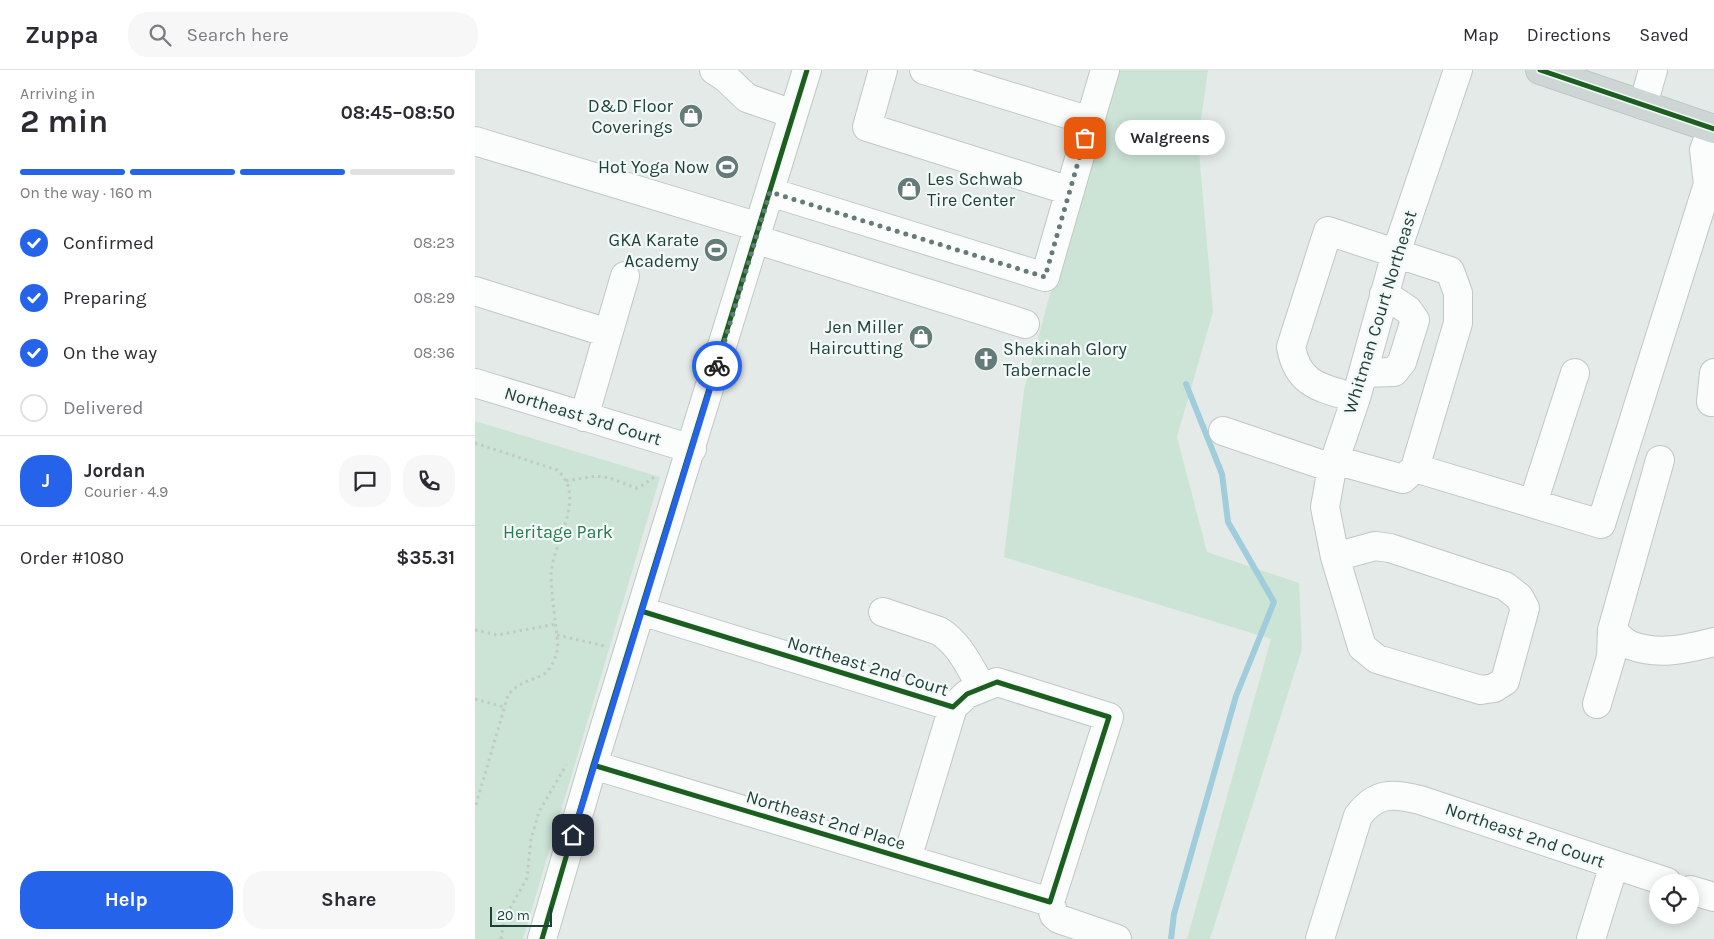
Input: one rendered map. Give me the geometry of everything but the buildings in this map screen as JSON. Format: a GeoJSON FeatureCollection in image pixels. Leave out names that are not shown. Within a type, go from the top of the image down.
{"type":"FeatureCollection","features":[{"type":"Feature","properties":{"kind":"main road"},"geometry":{"type":"LineString","coordinates":[[1540,70],[1713,129]]}},
{"type":"Feature","properties":{"kind":"street"},"geometry":{"type":"LineString","coordinates":[[714,70],[726,78],[747,98],[793,114]]}},
{"type":"Feature","properties":{"kind":"street"},"geometry":{"type":"LineString","coordinates":[[542,939],[581,762],[628,652],[807,70]]}},
{"type":"Feature","properties":{"kind":"street"},"geometry":{"type":"LineString","coordinates":[[883,70],[867,127],[1069,191]]}},
{"type":"Feature","properties":{"kind":"street"},"geometry":{"type":"LineString","coordinates":[[926,70],[1091,116]]}},
{"type":"Feature","properties":{"kind":"street"},"geometry":{"type":"LineString","coordinates":[[957,70],[1091,116]]}},
{"type":"Feature","properties":{"kind":"street"},"geometry":{"type":"LineString","coordinates":[[770,192],[1045,277],[1105,70]]}},
{"type":"Feature","properties":{"kind":"street","name":"Whitman Court Northeast"},"geometry":{"type":"LineString","coordinates":[[1335,557],[1375,546],[1390,548],[1505,586],[1519,597],[1525,608],[1505,681],[1494,688],[1481,690],[1377,659],[1362,647],[1335,557],[1325,507],[1333,464],[1359,385],[1396,253],[1458,70]]}},
{"type":"Feature","properties":{"kind":"street"},"geometry":{"type":"LineString","coordinates":[[1643,105],[1653,70]]}},
{"type":"Feature","properties":{"kind":"street"},"geometry":{"type":"LineString","coordinates":[[1415,468],[1601,524],[1708,184],[1704,150],[1713,129]]}},
{"type":"Feature","properties":{"kind":"street"},"geometry":{"type":"LineString","coordinates":[[475,141],[757,233],[1025,324]]}},
{"type":"Feature","properties":{"kind":"street"},"geometry":{"type":"LineString","coordinates":[[1223,431],[1333,464],[1403,480],[1415,468],[1458,323],[1458,293],[1450,271],[1328,231],[1291,347],[1294,363],[1309,381],[1359,385],[1394,372],[1403,362],[1415,320],[1408,310],[1385,294]]}},
{"type":"Feature","properties":{"kind":"street"},"geometry":{"type":"LineString","coordinates":[[584,417],[625,276]]}},
{"type":"Feature","properties":{"kind":"street"},"geometry":{"type":"LineString","coordinates":[[475,291],[608,333]]}},
{"type":"Feature","properties":{"kind":"street"},"geometry":{"type":"LineString","coordinates":[[1533,503],[1575,373]]}},
{"type":"Feature","properties":{"kind":"street"},"geometry":{"type":"LineString","coordinates":[[1711,402],[1714,373]]}},
{"type":"Feature","properties":{"kind":"street","name":"Northeast 3rd Court"},"geometry":{"type":"LineString","coordinates":[[475,382],[692,449]]}},
{"type":"Feature","properties":{"kind":"street"},"geometry":{"type":"LineString","coordinates":[[1597,704],[1611,657],[1612,630],[1660,460]]}},
{"type":"Feature","properties":{"kind":"street","name":"Northeast 2nd Court"},"geometry":{"type":"LineString","coordinates":[[641,610],[953,707],[967,694],[981,686],[997,682],[1109,717],[1050,902]]}},
{"type":"Feature","properties":{"kind":"street"},"geometry":{"type":"LineString","coordinates":[[883,612],[939,631],[947,636],[958,646],[981,686]]}},
{"type":"Feature","properties":{"kind":"street"},"geometry":{"type":"LineString","coordinates":[[1612,630],[1628,645],[1655,651],[1683,650],[1714,642]]}},
{"type":"Feature","properties":{"kind":"street"},"geometry":{"type":"LineString","coordinates":[[907,859],[953,707]]}},
{"type":"Feature","properties":{"kind":"street","name":"Northeast 2nd Place"},"geometry":{"type":"LineString","coordinates":[[581,762],[1050,902]]}},
{"type":"Feature","properties":{"kind":"street","name":"Northeast 2nd Court"},"geometry":{"type":"LineString","coordinates":[[1320,939],[1358,816],[1365,807],[1381,797],[1398,794],[1420,800],[1649,876]]}},
{"type":"Feature","properties":{"kind":"street"},"geometry":{"type":"LineString","coordinates":[[1591,939],[1613,865]]}},
{"type":"Feature","properties":{"kind":"street"},"geometry":{"type":"LineString","coordinates":[[1699,893],[1714,898]]}},
{"type":"Feature","properties":{"kind":"street"},"geometry":{"type":"LineString","coordinates":[[1050,902],[1054,915],[1059,919],[1117,939]]}},
{"type":"Feature","properties":{"kind":"path"},"geometry":{"type":"LineString","coordinates":[[475,443],[500,453],[557,470],[566,481],[570,495],[570,505],[551,575],[558,647],[551,669],[543,676],[514,688],[508,695],[475,808]]}},
{"type":"Feature","properties":{"kind":"path"},"geometry":{"type":"LineString","coordinates":[[566,481],[596,476],[610,478],[636,488],[660,473]]}},
{"type":"Feature","properties":{"kind":"path"},"geometry":{"type":"LineString","coordinates":[[475,630],[497,635],[556,624]]}},
{"type":"Feature","properties":{"kind":"path"},"geometry":{"type":"LineString","coordinates":[[557,636],[628,652]]}},
{"type":"Feature","properties":{"kind":"path"},"geometry":{"type":"LineString","coordinates":[[475,698],[504,707]]}},
{"type":"Feature","properties":{"kind":"path"},"geometry":{"type":"LineString","coordinates":[[501,939],[504,920],[527,878],[531,838],[539,812],[561,777],[581,762]]}},
{"type":"Feature","properties":{"kind":"green space"},"geometry":{"type":"Polygon","coordinates":[[[1117,70],[1208,70],[1198,141],[1213,312],[1177,437],[1207,552],[1299,583],[1302,649],[1210,939],[1187,939],[1271,639],[1004,557],[1024,390],[1050,294],[1117,70]]]}},
{"type":"Feature","properties":{"kind":"green space","name":"Heritage Park"},"geometry":{"type":"Polygon","coordinates":[[[475,421],[660,477],[523,939],[475,939],[475,421]]]}},
{"type":"Feature","properties":{"kind":"waterway"},"geometry":{"type":"LineString","coordinates":[[1171,939],[1174,914],[1236,696],[1274,602],[1228,522],[1222,474],[1186,384]]}},
{"type":"Feature","properties":{"kind":"cycle path"},"geometry":{"type":"LineString","coordinates":[[542,939],[593,765],[807,70]]}},
{"type":"Feature","properties":{"kind":"cycle path"},"geometry":{"type":"LineString","coordinates":[[1540,70],[1714,129]]}},
{"type":"Feature","properties":{"kind":"cycle path"},"geometry":{"type":"LineString","coordinates":[[593,765],[1050,902],[1109,717],[997,682],[967,694],[953,707],[641,611]]}},
{"type":"Feature","properties":{"kind":"way so far"},"geometry":{"type":"LineString","coordinates":[[717,366],[770,192],[1045,277],[1085,138]]}},
{"type":"Feature","properties":{"kind":"place","name":"D&D Floor Coverings"},"geometry":{"type":"Point","coordinates":[691,116]}},
{"type":"Feature","properties":{"kind":"place","name":"Walgreens"},"geometry":{"type":"Point","coordinates":[1085,138]}},
{"type":"Feature","properties":{"kind":"place","name":"Hot Yoga Now"},"geometry":{"type":"Point","coordinates":[727,167]}},
{"type":"Feature","properties":{"kind":"place","name":"Les Schwab Tire Center"},"geometry":{"type":"Point","coordinates":[909,189]}},
{"type":"Feature","properties":{"kind":"place","name":"GKA Karate Academy"},"geometry":{"type":"Point","coordinates":[716,250]}},
{"type":"Feature","properties":{"kind":"place","name":"Jen Miller Haircutting"},"geometry":{"type":"Point","coordinates":[921,337]}},
{"type":"Feature","properties":{"kind":"place","name":"Shekinah Glory Tabernacle"},"geometry":{"type":"Point","coordinates":[986,359]}},
{"type":"Feature","properties":{"kind":"route"},"geometry":{"type":"LineString","coordinates":[[573,835],[717,366]]}}]}
